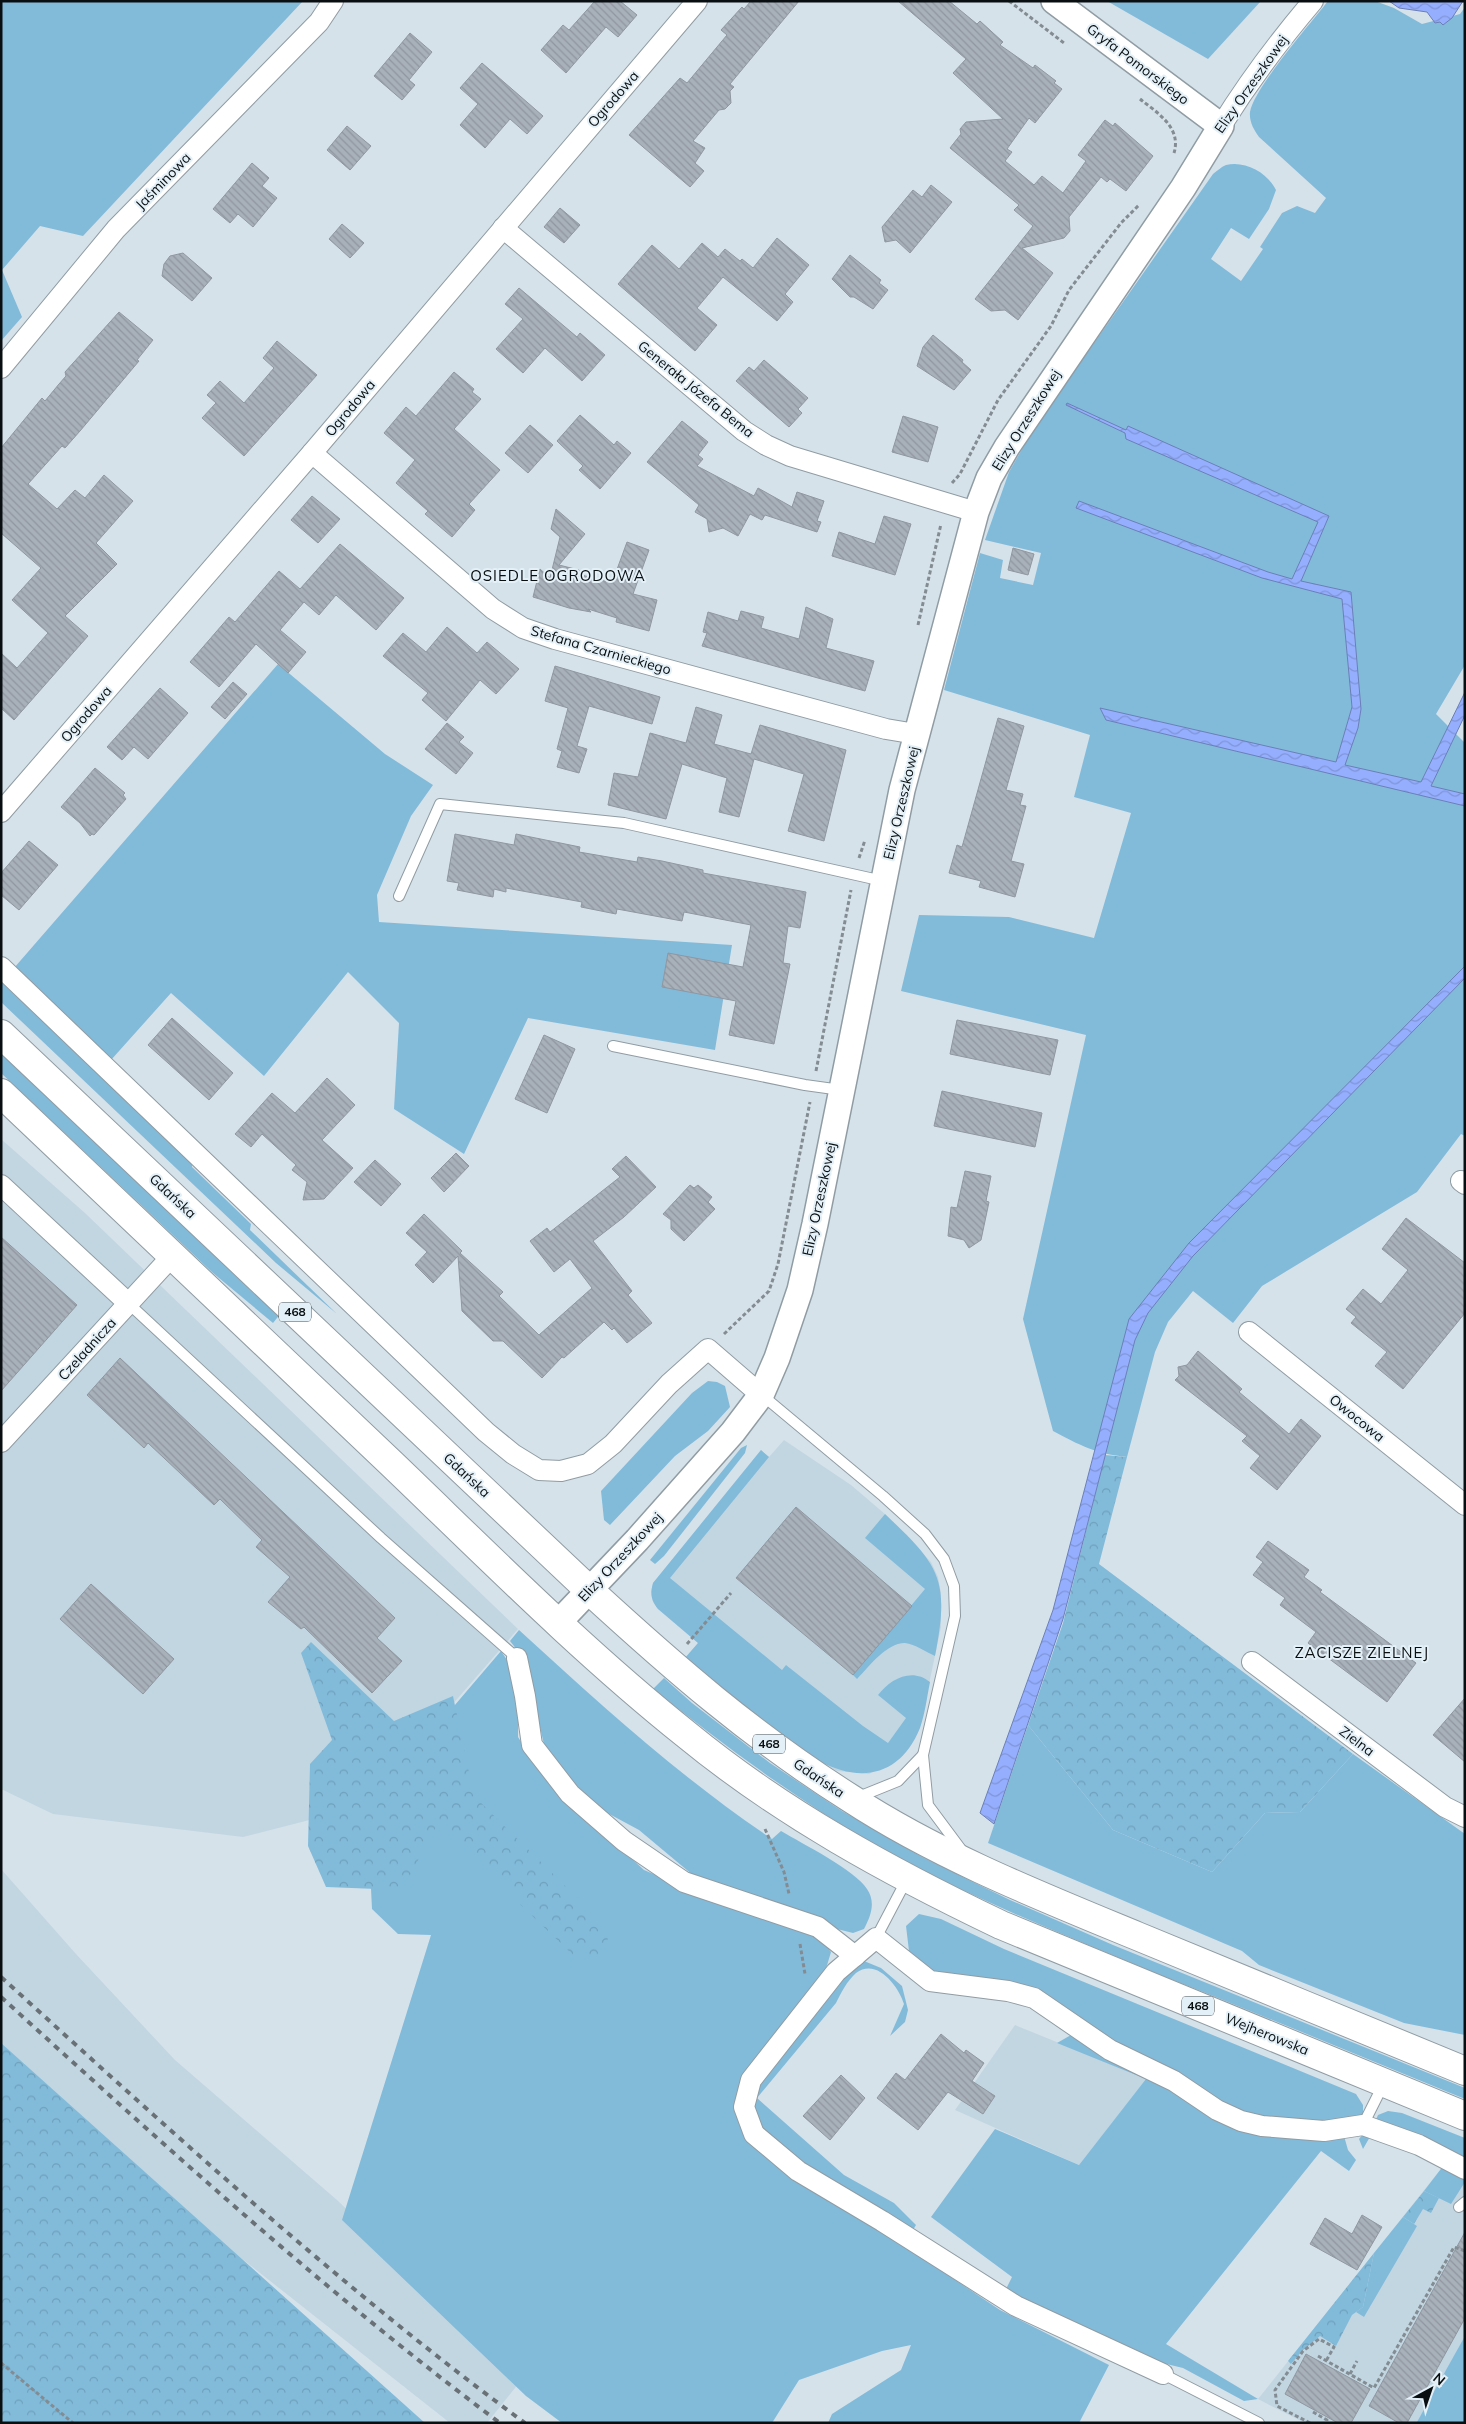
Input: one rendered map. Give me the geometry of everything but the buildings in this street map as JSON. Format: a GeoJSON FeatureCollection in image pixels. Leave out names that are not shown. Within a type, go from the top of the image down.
{"type":"FeatureCollection","features":[{"type":"Feature","properties":{"kind":"main road","name":"Gdańska"},"geometry":{"type":"LineString","coordinates":[[1,1034],[589,1590],[676,1669],[767,1743],[851,1799],[902,1829],[972,1864]]}},
{"type":"Feature","properties":{"kind":"main road","name":"468"},"geometry":{"type":"LineString","coordinates":[[1,1093],[559,1622],[681,1730],[741,1776],[840,1841],[907,1878]]}},
{"type":"Feature","properties":{"kind":"main road","name":"468"},"geometry":{"type":"LineString","coordinates":[[972,1864],[1062,1905],[1465,2071]]}},
{"type":"Feature","properties":{"kind":"main road","name":"Wejherowska"},"geometry":{"type":"LineString","coordinates":[[907,1878],[1001,1925],[1465,2116]]}},
{"type":"Feature","properties":{"kind":"street","name":"Jaśminowa"},"geometry":{"type":"LineString","coordinates":[[1,368],[116,229],[319,22],[333,1]]}},
{"type":"Feature","properties":{"kind":"street","name":"Ogrodowa"},"geometry":{"type":"LineString","coordinates":[[1,812],[312,453],[697,1]]}},
{"type":"Feature","properties":{"kind":"street","name":"Gryfa Pomorskiego"},"geometry":{"type":"LineString","coordinates":[[1054,1],[1221,126]]}},
{"type":"Feature","properties":{"kind":"street","name":"Elizy Orzeszkowej"},"geometry":{"type":"LineString","coordinates":[[559,1622],[733,1432],[761,1395],[777,1358],[800,1290],[902,790],[976,512],[989,478],[1007,447],[1183,188],[1240,95],[1283,36],[1313,1]]}},
{"type":"Feature","properties":{"kind":"street","name":"Generała Józefa Bema"},"geometry":{"type":"LineString","coordinates":[[503,228],[744,431],[766,446],[790,456],[976,512]]}},
{"type":"Feature","properties":{"kind":"street","name":"Stefana Czarnieckiego"},"geometry":{"type":"LineString","coordinates":[[312,453],[493,609],[523,628],[554,639],[886,728],[916,734]]}},
{"type":"Feature","properties":{"kind":"street"},"geometry":{"type":"LineString","coordinates":[[1,967],[486,1432],[513,1454],[539,1470],[561,1471],[588,1464],[613,1444],[670,1384],[708,1349],[761,1395]]}},
{"type":"Feature","properties":{"kind":"street"},"geometry":{"type":"LineString","coordinates":[[1,1185],[128,1303]]}},
{"type":"Feature","properties":{"kind":"street","name":"Czeladnicza"},"geometry":{"type":"LineString","coordinates":[[2,1441],[172,1255]]}},
{"type":"Feature","properties":{"kind":"street","name":"Owocowa"},"geometry":{"type":"LineString","coordinates":[[1249,1332],[1465,1504]]}},
{"type":"Feature","properties":{"kind":"street"},"geometry":{"type":"LineString","coordinates":[[517,1658],[532,1745],[577,1800],[624,1841],[684,1882],[818,1927],[855,1956]]}},
{"type":"Feature","properties":{"kind":"street","name":"Zielna"},"geometry":{"type":"LineString","coordinates":[[1252,1662],[1444,1807],[1465,1817]]}},
{"type":"Feature","properties":{"kind":"street"},"geometry":{"type":"LineString","coordinates":[[1162,2374],[1016,2306],[882,2221],[798,2171],[754,2134],[744,2107],[750,2080],[836,1972],[876,1938],[930,1981],[1008,1991],[1034,1998],[1110,2050],[1174,2081],[1217,2110],[1241,2121],[1262,2126],[1324,2130],[1363,2125],[1419,2145],[1465,2169]]}},
{"type":"Feature","properties":{"kind":"lane"},"geometry":{"type":"LineString","coordinates":[[399,896],[440,804],[624,823],[884,881]]}},
{"type":"Feature","properties":{"kind":"lane"},"geometry":{"type":"LineString","coordinates":[[613,1046],[804,1085],[841,1090]]}},
{"type":"Feature","properties":{"kind":"lane"},"geometry":{"type":"LineString","coordinates":[[128,1303],[381,1538],[517,1658]]}},
{"type":"Feature","properties":{"kind":"lane"},"geometry":{"type":"LineString","coordinates":[[761,1395],[883,1496],[925,1534],[944,1559],[954,1586],[955,1616],[923,1755],[928,1805],[972,1864]]}},
{"type":"Feature","properties":{"kind":"lane"},"geometry":{"type":"LineString","coordinates":[[851,1799],[898,1781],[923,1755]]}},
{"type":"Feature","properties":{"kind":"lane"},"geometry":{"type":"LineString","coordinates":[[876,1938],[907,1878]]}},
{"type":"Feature","properties":{"kind":"lane"},"geometry":{"type":"LineString","coordinates":[[1363,2125],[1384,2082]]}},
{"type":"Feature","properties":{"kind":"lane"},"geometry":{"type":"LineString","coordinates":[[1162,2374],[1259,2423]]}},
{"type":"Feature","properties":{"kind":"path"},"geometry":{"type":"LineString","coordinates":[[1157,112],[1169,122],[1173,134],[1175,148],[1172,160]]}},
{"type":"Feature","properties":{"kind":"path"},"geometry":{"type":"LineString","coordinates":[[940,525],[943,502],[949,487],[960,474],[998,400],[1051,326],[1069,290],[1121,223],[1142,201]]}},
{"type":"Feature","properties":{"kind":"path"},"geometry":{"type":"LineString","coordinates":[[708,1349],[769,1291],[778,1264],[788,1217]]}},
{"type":"Feature","properties":{"kind":"path"},"geometry":{"type":"LineString","coordinates":[[686,1644],[731,1593]]}},
{"type":"Feature","properties":{"kind":"path"},"geometry":{"type":"LineString","coordinates":[[1318,2356],[1374,2388],[1454,2247],[1465,2251]]}},
{"type":"Feature","properties":{"kind":"path"},"geometry":{"type":"LineString","coordinates":[[1310,2423],[1277,2406],[1275,2390],[1303,2352],[1319,2339],[1334,2347],[1326,2361]]}},
{"type":"Feature","properties":{"kind":"path"},"geometry":{"type":"LineString","coordinates":[[1350,2374],[1357,2361]]}},
{"type":"Feature","properties":{"kind":"path"},"geometry":{"type":"LineString","coordinates":[[1,2362],[73,2423]]}},
{"type":"Feature","properties":{"kind":"path"},"geometry":{"type":"LineString","coordinates":[[1313,2412],[1327,2420],[1326,2423]]}},
{"type":"Feature","properties":{"kind":"shaded area"},"geometry":{"type":"Polygon","coordinates":[[[1,1139],[85,1213],[518,1629],[364,1806],[243,1837],[53,1814],[1,1789],[1,1139]]]}},
{"type":"Feature","properties":{"kind":"shaded area"},"geometry":{"type":"Polygon","coordinates":[[[784,1440],[851,1485],[885,1514],[931,1562],[938,1577],[941,1593],[941,1627],[920,1727],[901,1758],[869,1774],[837,1771],[819,1761],[685,1658],[698,1643],[658,1609],[653,1602],[651,1592],[653,1583],[761,1450],[769,1457],[784,1440]]]}},
{"type":"Feature","properties":{"kind":"shaded area"},"geometry":{"type":"Polygon","coordinates":[[[1,1869],[76,1954],[175,2060],[337,2200],[523,2378],[487,2423],[450,2423],[241,2258],[1,2051],[1,1869]]]}},
{"type":"Feature","properties":{"kind":"shaded area"},"geometry":{"type":"Polygon","coordinates":[[[1015,2025],[1147,2079],[1079,2165],[955,2110],[1015,2025]]]}},
{"type":"Feature","properties":{"kind":"shaded area"},"geometry":{"type":"Polygon","coordinates":[[[1444,2165],[1465,2174],[1465,2423],[1305,2423],[1258,2399],[1444,2165]]]}},
{"type":"Feature","properties":{"kind":"green space"},"geometry":{"type":"Polygon","coordinates":[[[1,1],[303,1],[83,236],[40,226],[2,270],[22,317],[1,341],[1,1]]]}},
{"type":"Feature","properties":{"kind":"green space"},"geometry":{"type":"Polygon","coordinates":[[[1107,1],[1261,1],[1208,59],[1107,1]]]}},
{"type":"Feature","properties":{"kind":"green space"},"geometry":{"type":"Polygon","coordinates":[[[1328,1],[1375,1],[1394,8],[1422,24],[1460,14],[1465,7],[1465,665],[1436,714],[1465,743],[1465,1136],[1461,1134],[1417,1192],[1262,1286],[1233,1323],[1193,1291],[1168,1322],[1155,1352],[1127,1457],[1116,1456],[1088,1448],[1053,1431],[1023,1319],[1086,1035],[901,991],[919,915],[1009,917],[1094,938],[1131,813],[1074,797],[1090,735],[944,690],[980,553],[1003,560],[1000,578],[1033,585],[1041,553],[985,540],[1009,472],[1033,430],[1213,174],[1226,165],[1241,164],[1262,173],[1276,190],[1269,209],[1249,239],[1231,228],[1211,259],[1241,281],[1263,249],[1260,247],[1282,213],[1297,206],[1315,213],[1326,198],[1259,137],[1252,126],[1250,112],[1261,88],[1272,72],[1328,1]]]}},
{"type":"Feature","properties":{"kind":"green space"},"geometry":{"type":"Polygon","coordinates":[[[278,664],[385,754],[433,785],[411,816],[377,895],[379,922],[732,945],[715,1050],[528,1018],[464,1154],[394,1109],[399,1023],[348,972],[264,1076],[171,993],[111,1060],[192,1161],[192,1167],[251,1224],[250,1230],[337,1314],[276,1263],[1,1002],[1,983],[278,664]]]}},
{"type":"Feature","properties":{"kind":"green space"},"geometry":{"type":"Polygon","coordinates":[[[1,1049],[281,1313],[273,1323],[213,1273],[1,1073],[1,1049]]]}},
{"type":"Feature","properties":{"kind":"green space"},"geometry":{"type":"Polygon","coordinates":[[[708,1381],[717,1382],[725,1386],[730,1407],[708,1431],[675,1456],[610,1525],[604,1520],[601,1491],[692,1393],[708,1381]]]}},
{"type":"Feature","properties":{"kind":"green space"},"geometry":{"type":"Polygon","coordinates":[[[747,1445],[745,1453],[664,1556],[655,1564],[650,1560],[741,1448],[747,1445]]]}},
{"type":"Feature","properties":{"kind":"green space"},"geometry":{"type":"Polygon","coordinates":[[[761,1450],[769,1457],[670,1578],[782,1670],[786,1665],[863,1726],[888,1743],[906,1718],[878,1695],[895,1680],[909,1675],[916,1675],[930,1682],[922,1723],[912,1744],[891,1765],[878,1771],[865,1773],[850,1772],[819,1761],[753,1714],[685,1658],[698,1643],[658,1609],[654,1603],[651,1594],[653,1583],[761,1450]]]}},
{"type":"Feature","properties":{"kind":"green space"},"geometry":{"type":"Polygon","coordinates":[[[1105,1455],[1127,1457],[1099,1564],[1353,1754],[1300,1812],[1265,1813],[1212,1872],[1113,1830],[1028,1725],[1063,1623],[1105,1455]]]}},
{"type":"Feature","properties":{"kind":"green space"},"geometry":{"type":"Polygon","coordinates":[[[885,1514],[918,1547],[929,1561],[936,1576],[940,1591],[941,1609],[935,1656],[913,1645],[898,1644],[878,1656],[857,1679],[853,1675],[925,1589],[865,1538],[885,1514]]]}},
{"type":"Feature","properties":{"kind":"green space"},"geometry":{"type":"Polygon","coordinates":[[[519,1630],[673,1766],[738,1816],[772,1839],[781,1831],[852,1874],[870,1894],[872,1904],[869,1919],[864,1929],[853,1933],[833,1928],[694,1876],[639,1830],[600,1809],[574,1789],[547,1757],[524,1659],[510,1641],[519,1630]]]}},
{"type":"Feature","properties":{"kind":"green space"},"geometry":{"type":"Polygon","coordinates":[[[311,1642],[394,1721],[453,1696],[474,1796],[608,1928],[607,1958],[573,1955],[437,1825],[402,1890],[326,1887],[308,1846],[310,1764],[332,1740],[301,1653],[311,1642]]]}},
{"type":"Feature","properties":{"kind":"green space"},"geometry":{"type":"Polygon","coordinates":[[[501,1651],[515,1672],[518,1688],[518,1737],[536,1765],[580,1811],[644,1870],[709,1898],[818,1935],[831,1952],[825,1972],[738,2109],[794,2172],[1000,2310],[1109,2365],[1079,2423],[828,2423],[832,2414],[901,2370],[911,2345],[882,2351],[799,2380],[772,2423],[562,2423],[526,2396],[342,2220],[431,1935],[398,1934],[372,1909],[367,1808],[501,1651]]]}},
{"type":"Feature","properties":{"kind":"green space"},"geometry":{"type":"Polygon","coordinates":[[[664,1678],[692,1703],[770,1763],[842,1811],[922,1857],[1010,1900],[1113,1945],[1465,2088],[1465,2099],[1052,1930],[982,1899],[913,1865],[879,1847],[820,1811],[707,1731],[653,1689],[664,1678]]]}},
{"type":"Feature","properties":{"kind":"green space"},"geometry":{"type":"Polygon","coordinates":[[[1028,1725],[1113,1830],[1212,1872],[1265,1813],[1300,1812],[1353,1754],[1465,1834],[1465,2035],[1404,2023],[1259,1965],[1242,1951],[988,1843],[1028,1725]]]}},
{"type":"Feature","properties":{"kind":"green space"},"geometry":{"type":"Polygon","coordinates":[[[919,1914],[941,1919],[1004,1949],[1356,2094],[1363,2105],[1363,2115],[1352,2125],[1236,2116],[1068,2017],[937,1975],[909,1951],[906,1926],[919,1914]]]}},
{"type":"Feature","properties":{"kind":"green space"},"geometry":{"type":"Polygon","coordinates":[[[864,1961],[881,1968],[902,1986],[908,2010],[905,2022],[890,2036],[904,2004],[901,1997],[892,1983],[879,1971],[864,1969],[856,1973],[847,1983],[836,2003],[757,2098],[844,2175],[894,2203],[916,2225],[913,2230],[898,2226],[769,2141],[753,2119],[752,2096],[840,1975],[864,1961]]]}},
{"type":"Feature","properties":{"kind":"green space"},"geometry":{"type":"Polygon","coordinates":[[[1071,2035],[1198,2103],[1344,2136],[1348,2150],[1356,2160],[1349,2171],[1321,2151],[1166,2344],[1258,2399],[1244,2401],[1183,2368],[1150,2360],[1090,2335],[1006,2289],[1012,2277],[931,2217],[995,2129],[1079,2165],[1146,2079],[1057,2043],[1071,2035]]]}},
{"type":"Feature","properties":{"kind":"green space"},"geometry":{"type":"Polygon","coordinates":[[[1,2043],[425,2423],[1,2423],[1,2043]]]}},
{"type":"Feature","properties":{"kind":"green space"},"geometry":{"type":"Polygon","coordinates":[[[1388,2111],[1402,2113],[1465,2138],[1465,2163],[1374,2124],[1378,2115],[1388,2111]]]}},
{"type":"Feature","properties":{"kind":"green space"},"geometry":{"type":"Polygon","coordinates":[[[1364,2133],[1402,2142],[1464,2171],[1465,2182],[1451,2204],[1424,2191],[1444,2165],[1371,2135],[1363,2149],[1359,2139],[1364,2133]]]}},
{"type":"Feature","properties":{"kind":"green space"},"geometry":{"type":"Polygon","coordinates":[[[1424,2191],[1439,2198],[1431,2213],[1423,2209],[1414,2224],[1403,2217],[1424,2191]]]}},
{"type":"Feature","properties":{"kind":"green space"},"geometry":{"type":"Polygon","coordinates":[[[1403,2217],[1417,2226],[1364,2317],[1356,2312],[1363,2307],[1374,2253],[1403,2217]]]}},
{"type":"Feature","properties":{"kind":"green space"},"geometry":{"type":"Polygon","coordinates":[[[1374,2253],[1363,2307],[1352,2315],[1336,2346],[1320,2336],[1302,2351],[1291,2364],[1288,2361],[1374,2253]]]}},
{"type":"Feature","properties":{"kind":"green space"},"geometry":{"type":"Polygon","coordinates":[[[1465,2336],[1465,2423],[1417,2423],[1417,2422],[1465,2336]]]}},
{"type":"Feature","properties":{"kind":"water"},"geometry":{"type":"Polygon","coordinates":[[[1389,1],[1463,1],[1452,18],[1443,25],[1440,22],[1435,23],[1427,12],[1399,8],[1389,1]]]}},
{"type":"Feature","properties":{"kind":"water"},"geometry":{"type":"Polygon","coordinates":[[[1067,403],[1126,430],[1128,426],[1329,516],[1301,581],[1351,592],[1361,709],[1358,728],[1345,765],[1421,782],[1465,692],[1465,715],[1431,786],[1465,794],[1465,806],[1106,720],[1100,708],[1336,762],[1352,707],[1342,599],[1262,578],[1076,508],[1079,501],[1268,572],[1292,579],[1318,522],[1126,439],[1125,433],[1066,405],[1067,403]]]}},
{"type":"Feature","properties":{"kind":"water"},"geometry":{"type":"Polygon","coordinates":[[[1465,966],[1465,978],[1193,1256],[1148,1313],[1135,1340],[1063,1619],[994,1824],[980,1813],[1053,1610],[1129,1319],[1189,1243],[1465,966]]]}},
{"type":"Feature","properties":{"kind":"railway"},"geometry":{"type":"LineString","coordinates":[[1,1977],[257,2207],[389,2318],[525,2423]]}},
{"type":"Feature","properties":{"kind":"railway"},"geometry":{"type":"LineString","coordinates":[[1,1997],[184,2162],[308,2269],[371,2322],[500,2423]]}},
{"type":"Feature","properties":{"kind":"district","name":"OSIEDLE OGRODOWA"},"geometry":{"type":"Point","coordinates":[558,576]}},
{"type":"Feature","properties":{"kind":"district","name":"ZACISZE ZIELNEJ"},"geometry":{"type":"Point","coordinates":[1362,1653]}}]}
